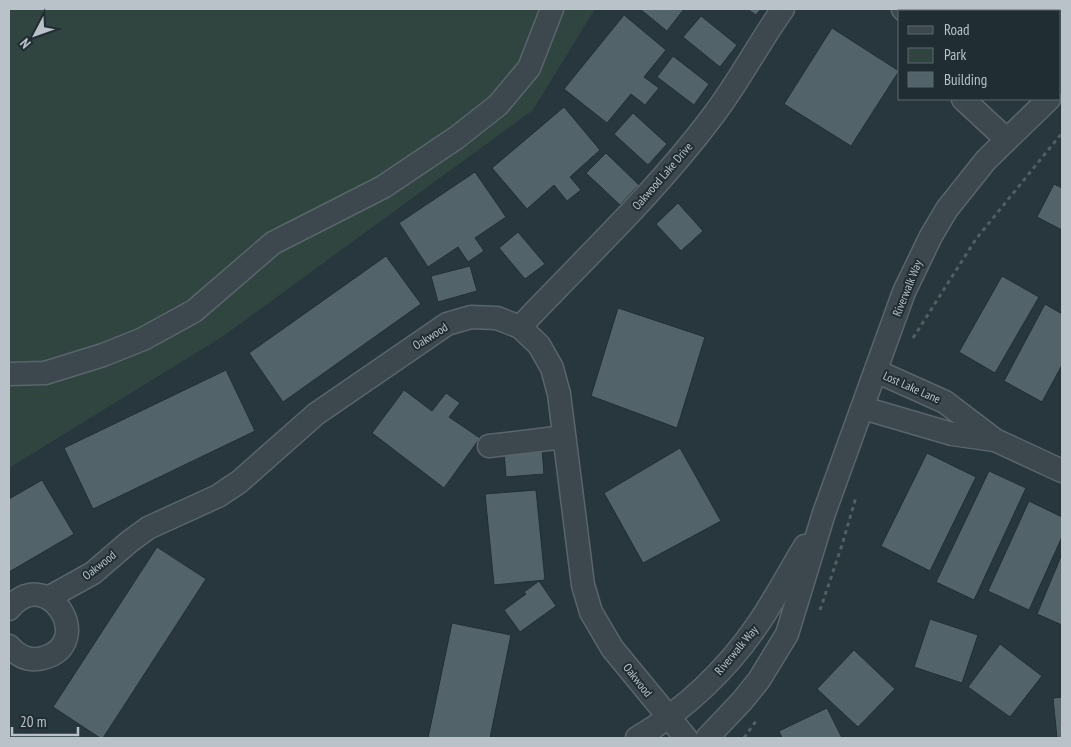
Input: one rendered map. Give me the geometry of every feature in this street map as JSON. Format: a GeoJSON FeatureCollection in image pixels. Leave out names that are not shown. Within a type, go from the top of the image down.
{"type":"FeatureCollection","features":[{"type":"Feature","properties":{"kind":"street"},"geometry":{"type":"LineString","coordinates":[[9,374],[45,373],[103,355],[143,339],[194,311],[273,244],[383,187],[456,138],[498,104],[529,68],[552,9]]}},
{"type":"Feature","properties":{"kind":"street","name":"Oakwood Lake Drive"},"geometry":{"type":"LineString","coordinates":[[520,327],[632,211],[711,119],[736,85],[783,9]]}},
{"type":"Feature","properties":{"kind":"street"},"geometry":{"type":"LineString","coordinates":[[964,100],[1006,139]]}},
{"type":"Feature","properties":{"kind":"street","name":"Riverwalk Way"},"geometry":{"type":"LineString","coordinates":[[707,738],[759,680],[787,634],[824,512],[904,292],[931,236],[966,183],[1006,139],[1048,100]]}},
{"type":"Feature","properties":{"kind":"street","name":"Oakwood"},"geometry":{"type":"LineString","coordinates":[[48,598],[93,573],[148,528],[218,496],[239,482],[316,414],[447,324],[472,317],[497,318],[520,327],[540,345],[552,368],[559,394],[582,577],[591,612],[612,648],[668,719],[686,738]]}},
{"type":"Feature","properties":{"kind":"street","name":"Lost Lake Lane"},"geometry":{"type":"LineString","coordinates":[[876,371],[945,402],[995,440],[1062,471]]}},
{"type":"Feature","properties":{"kind":"street","name":"Lost Lake Lane"},"geometry":{"type":"LineString","coordinates":[[863,408],[952,434],[995,440]]}},
{"type":"Feature","properties":{"kind":"street"},"geometry":{"type":"LineString","coordinates":[[489,446],[564,437]]}},
{"type":"Feature","properties":{"kind":"street","name":"Riverwalk Way"},"geometry":{"type":"LineString","coordinates":[[637,738],[668,719],[729,661],[758,625],[824,512]]}},
{"type":"Feature","properties":{"kind":"street"},"geometry":{"type":"LineString","coordinates":[[9,609],[15,601],[25,596],[37,595],[48,598],[61,607],[66,618],[67,630],[60,648],[52,656],[41,659],[28,659],[18,655],[9,646]]}},
{"type":"Feature","properties":{"kind":"path"},"geometry":{"type":"LineString","coordinates":[[908,345],[976,239],[1062,133]]}},
{"type":"Feature","properties":{"kind":"green space"},"geometry":{"type":"Polygon","coordinates":[[[9,9],[595,9],[533,110],[222,337],[9,468],[9,9]]]}},
{"type":"Feature","properties":{"kind":"building"},"geometry":{"type":"Polygon","coordinates":[[[640,9],[684,9],[667,31],[640,9]]]}},
{"type":"Feature","properties":{"kind":"building"},"geometry":{"type":"Polygon","coordinates":[[[747,9],[761,9],[756,15],[747,9]]]}},
{"type":"Feature","properties":{"kind":"building"},"geometry":{"type":"Polygon","coordinates":[[[624,15],[666,50],[644,77],[659,88],[645,105],[631,94],[607,123],[564,89],[624,15]]]}},
{"type":"Feature","properties":{"kind":"building"},"geometry":{"type":"Polygon","coordinates":[[[701,16],[737,45],[720,67],[683,37],[701,16]]]}},
{"type":"Feature","properties":{"kind":"building"},"geometry":{"type":"Polygon","coordinates":[[[832,28],[898,70],[851,146],[784,104],[832,28]]]}},
{"type":"Feature","properties":{"kind":"building"},"geometry":{"type":"Polygon","coordinates":[[[673,56],[709,84],[694,105],[657,77],[673,56]]]}},
{"type":"Feature","properties":{"kind":"building"},"geometry":{"type":"Polygon","coordinates":[[[564,107],[600,150],[570,177],[581,190],[567,201],[554,185],[527,209],[492,168],[564,107]]]}},
{"type":"Feature","properties":{"kind":"building"},"geometry":{"type":"Polygon","coordinates":[[[633,113],[667,144],[648,165],[614,134],[633,113]]]}},
{"type":"Feature","properties":{"kind":"building"},"geometry":{"type":"Polygon","coordinates":[[[606,153],[639,185],[620,205],[586,173],[606,153]]]}},
{"type":"Feature","properties":{"kind":"building"},"geometry":{"type":"Polygon","coordinates":[[[475,172],[506,217],[475,238],[484,251],[468,262],[458,247],[428,267],[399,223],[475,172]]]}},
{"type":"Feature","properties":{"kind":"building"},"geometry":{"type":"Polygon","coordinates":[[[1054,184],[1062,188],[1062,230],[1037,217],[1054,184]]]}},
{"type":"Feature","properties":{"kind":"building"},"geometry":{"type":"Polygon","coordinates":[[[678,203],[703,231],[681,251],[656,224],[678,203]]]}},
{"type":"Feature","properties":{"kind":"building"},"geometry":{"type":"Polygon","coordinates":[[[518,232],[545,264],[525,279],[499,248],[518,232]]]}},
{"type":"Feature","properties":{"kind":"building"},"geometry":{"type":"Polygon","coordinates":[[[386,256],[421,304],[283,402],[249,353],[386,256]]]}},
{"type":"Feature","properties":{"kind":"building"},"geometry":{"type":"Polygon","coordinates":[[[470,266],[477,291],[438,302],[431,276],[470,266]]]}},
{"type":"Feature","properties":{"kind":"building"},"geometry":{"type":"Polygon","coordinates":[[[1002,276],[1039,297],[995,373],[959,352],[1002,276]]]}},
{"type":"Feature","properties":{"kind":"building"},"geometry":{"type":"Polygon","coordinates":[[[1045,304],[1062,314],[1062,365],[1042,402],[1004,381],[1045,304]]]}},
{"type":"Feature","properties":{"kind":"building"},"geometry":{"type":"Polygon","coordinates":[[[618,308],[705,337],[677,428],[591,396],[618,308]]]}},
{"type":"Feature","properties":{"kind":"building"},"geometry":{"type":"Polygon","coordinates":[[[226,370],[255,431],[93,509],[64,448],[226,370]]]}},
{"type":"Feature","properties":{"kind":"building"},"geometry":{"type":"Polygon","coordinates":[[[404,390],[432,411],[446,393],[460,403],[449,417],[480,438],[444,488],[372,433],[404,390]]]}},
{"type":"Feature","properties":{"kind":"building"},"geometry":{"type":"Polygon","coordinates":[[[680,448],[721,521],[643,563],[604,493],[680,448]]]}},
{"type":"Feature","properties":{"kind":"building"},"geometry":{"type":"Polygon","coordinates":[[[542,449],[544,474],[506,477],[504,452],[542,449]]]}},
{"type":"Feature","properties":{"kind":"building"},"geometry":{"type":"Polygon","coordinates":[[[927,453],[976,477],[930,571],[881,546],[927,453]]]}},
{"type":"Feature","properties":{"kind":"building"},"geometry":{"type":"Polygon","coordinates":[[[989,471],[1026,488],[974,600],[936,582],[989,471]]]}},
{"type":"Feature","properties":{"kind":"building"},"geometry":{"type":"Polygon","coordinates":[[[42,480],[74,534],[9,572],[9,499],[42,480]]]}},
{"type":"Feature","properties":{"kind":"building"},"geometry":{"type":"Polygon","coordinates":[[[536,490],[545,580],[494,585],[485,494],[536,490]]]}},
{"type":"Feature","properties":{"kind":"building"},"geometry":{"type":"Polygon","coordinates":[[[1029,501],[1062,517],[1062,537],[1029,610],[988,591],[1029,501]]]}},
{"type":"Feature","properties":{"kind":"building"},"geometry":{"type":"Polygon","coordinates":[[[157,547],[206,579],[103,738],[100,738],[53,707],[157,547]]]}},
{"type":"Feature","properties":{"kind":"building"},"geometry":{"type":"Polygon","coordinates":[[[1062,554],[1062,625],[1037,614],[1062,554]]]}},
{"type":"Feature","properties":{"kind":"building"},"geometry":{"type":"Polygon","coordinates":[[[539,581],[556,606],[520,632],[504,610],[526,594],[524,592],[539,581]]]}},
{"type":"Feature","properties":{"kind":"building"},"geometry":{"type":"Polygon","coordinates":[[[930,619],[978,635],[962,683],[914,667],[930,619]]]}},
{"type":"Feature","properties":{"kind":"building"},"geometry":{"type":"Polygon","coordinates":[[[452,623],[511,635],[490,738],[428,738],[452,623]]]}},
{"type":"Feature","properties":{"kind":"building"},"geometry":{"type":"Polygon","coordinates":[[[1000,644],[1042,676],[1010,717],[968,687],[1000,644]]]}},
{"type":"Feature","properties":{"kind":"building"},"geometry":{"type":"Polygon","coordinates":[[[854,650],[895,689],[858,727],[817,689],[854,650]]]}},
{"type":"Feature","properties":{"kind":"building"},"geometry":{"type":"Polygon","coordinates":[[[1062,697],[1062,738],[1057,738],[1053,698],[1062,697]]]}},
{"type":"Feature","properties":{"kind":"building"},"geometry":{"type":"Polygon","coordinates":[[[827,708],[842,738],[782,738],[779,731],[827,708]]]}}]}
